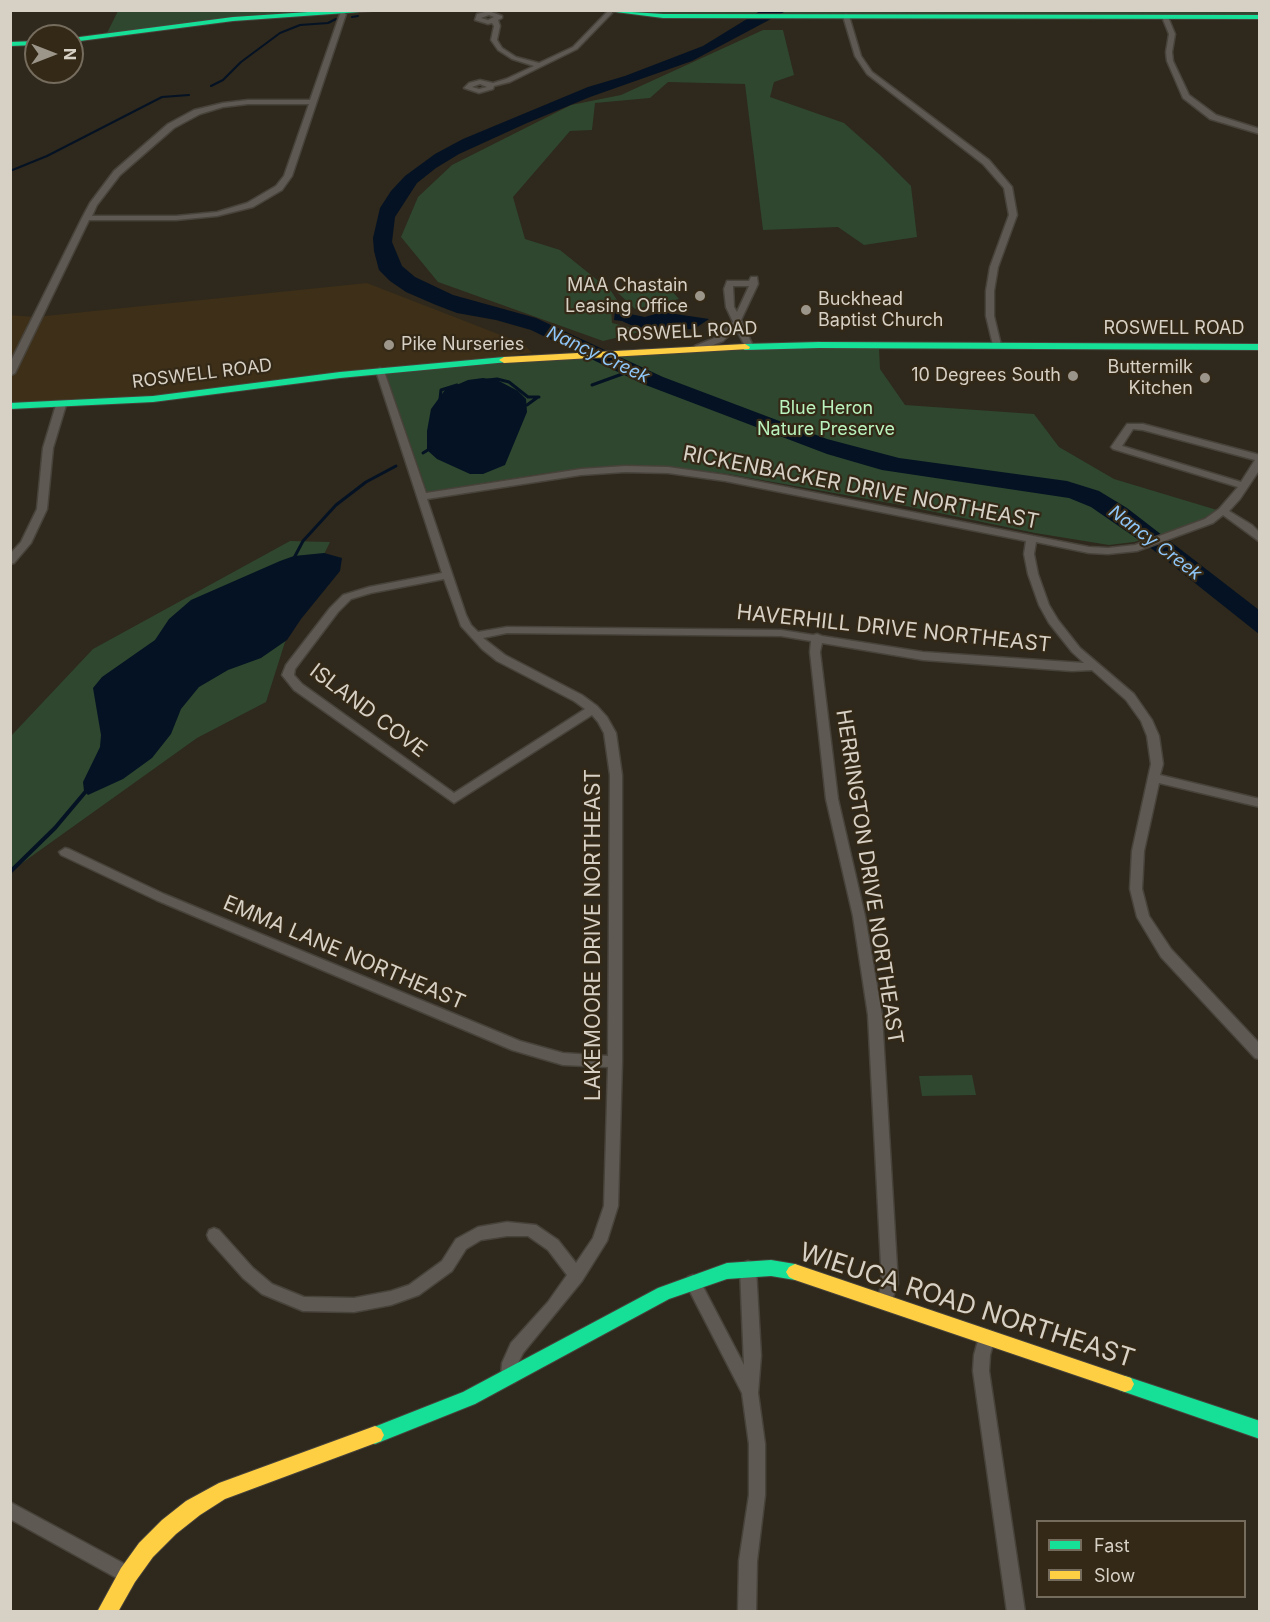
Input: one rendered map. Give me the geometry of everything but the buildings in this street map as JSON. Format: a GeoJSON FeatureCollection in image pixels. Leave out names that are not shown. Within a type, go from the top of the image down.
{"type":"FeatureCollection","features":[{"type":"Feature","properties":{"kind":"street"},"geometry":{"type":"LineString","coordinates":[[84,39],[233,20],[385,10]]}},
{"type":"Feature","properties":{"kind":"street"},"geometry":{"type":"LineString","coordinates":[[491,85],[508,81],[575,48],[606,11],[650,15],[738,16],[1260,17]]}},
{"type":"Feature","properties":{"kind":"street"},"geometry":{"type":"LineString","coordinates":[[86,218],[199,217],[234,210],[264,198],[279,188],[288,176],[343,14]]}},
{"type":"Feature","properties":{"kind":"street"},"geometry":{"type":"LineString","coordinates":[[846,16],[858,56],[869,73],[986,162],[1008,187],[1013,215],[994,267],[990,291],[990,316],[997,345]]}},
{"type":"Feature","properties":{"kind":"street"},"geometry":{"type":"LineString","coordinates":[[1165,17],[1172,34],[1168,52],[1170,61],[1186,96],[1213,117],[1260,132]]}},
{"type":"Feature","properties":{"kind":"street"},"geometry":{"type":"LineString","coordinates":[[495,21],[497,26],[494,40],[500,49],[514,57],[539,65]]}},
{"type":"Feature","properties":{"kind":"street"},"geometry":{"type":"LineString","coordinates":[[10,373],[86,218],[100,194],[117,173],[171,126],[186,116],[210,108],[238,103],[313,102]]}},
{"type":"Feature","properties":{"kind":"street"},"geometry":{"type":"LineString","coordinates":[[698,348],[720,339],[738,320],[754,281],[730,283],[728,289],[730,307],[738,320],[749,346]]}},
{"type":"Feature","properties":{"kind":"street","name":"ROSWELL ROAD"},"geometry":{"type":"LineString","coordinates":[[10,406],[153,399],[380,371],[572,355],[698,348],[997,345],[1259,349]]}},
{"type":"Feature","properties":{"kind":"street","name":"LAKEMOORE DRIVE NORTHEAST"},"geometry":{"type":"LineString","coordinates":[[380,371],[461,615],[474,636],[501,658],[578,698],[594,709],[610,733],[616,775],[615,1062],[611,1206],[600,1241],[577,1276],[517,1348],[510,1363],[508,1377]]}},
{"type":"Feature","properties":{"kind":"street"},"geometry":{"type":"LineString","coordinates":[[10,561],[26,543],[42,509],[48,448],[61,405]]}},
{"type":"Feature","properties":{"kind":"street"},"geometry":{"type":"LineString","coordinates":[[1244,486],[1116,447],[1130,426],[1143,427],[1260,459]]}},
{"type":"Feature","properties":{"kind":"street","name":"RICKENBACKER DRIVE NORTHEAST"},"geometry":{"type":"LineString","coordinates":[[422,497],[581,472],[668,470],[737,480],[1089,550],[1108,551],[1137,548],[1209,521],[1223,512],[1244,486],[1260,459]]}},
{"type":"Feature","properties":{"kind":"street"},"geometry":{"type":"LineString","coordinates":[[1223,512],[1248,527],[1260,539]]}},
{"type":"Feature","properties":{"kind":"street"},"geometry":{"type":"LineString","coordinates":[[1031,538],[1030,559],[1044,604],[1063,636],[1130,698],[1146,720],[1156,750],[1154,778],[1138,851],[1136,889],[1143,917],[1166,953],[1260,1054]]}},
{"type":"Feature","properties":{"kind":"street","name":"ISLAND COVE"},"geometry":{"type":"LineString","coordinates":[[447,575],[369,590],[347,597],[334,610],[290,668],[288,675],[298,687],[454,799],[594,709]]}},
{"type":"Feature","properties":{"kind":"street","name":"HAVERHILL DRIVE NORTHEAST"},"geometry":{"type":"LineString","coordinates":[[474,636],[507,630],[781,633],[817,637],[923,656],[1072,667],[1095,666]]}},
{"type":"Feature","properties":{"kind":"street","name":"HERRINGTON DRIVE NORTHEAST"},"geometry":{"type":"LineString","coordinates":[[817,637],[815,652],[832,799],[859,916],[875,1015],[890,1284],[884,1302]]}},
{"type":"Feature","properties":{"kind":"street"},"geometry":{"type":"LineString","coordinates":[[1154,778],[1260,803]]}},
{"type":"Feature","properties":{"kind":"street","name":"EMMA LANE NORTHEAST"},"geometry":{"type":"LineString","coordinates":[[65,852],[160,897],[517,1046],[563,1059],[615,1062]]}},
{"type":"Feature","properties":{"kind":"street"},"geometry":{"type":"LineString","coordinates":[[214,1234],[248,1273],[267,1289],[303,1304],[354,1305],[391,1298],[414,1290],[447,1266],[461,1244],[478,1234],[507,1229],[531,1230],[553,1245],[577,1276]]}},
{"type":"Feature","properties":{"kind":"street"},"geometry":{"type":"LineString","coordinates":[[747,1611],[748,1561],[757,1494],[757,1444],[750,1393],[753,1356],[748,1268]]}},
{"type":"Feature","properties":{"kind":"street","name":"WIEUCA ROAD NORTHEAST"},"geometry":{"type":"LineString","coordinates":[[106,1611],[146,1550],[169,1527],[193,1508],[219,1492],[440,1411],[508,1377],[623,1313],[664,1293],[726,1271],[771,1268],[794,1272],[1260,1430]]}},
{"type":"Feature","properties":{"kind":"street"},"geometry":{"type":"LineString","coordinates":[[693,1282],[750,1393]]}},
{"type":"Feature","properties":{"kind":"street"},"geometry":{"type":"LineString","coordinates":[[987,1337],[981,1371],[1016,1611]]}},
{"type":"Feature","properties":{"kind":"street"},"geometry":{"type":"LineString","coordinates":[[10,1510],[128,1575]]}},
{"type":"Feature","properties":{"kind":"shaded area"},"geometry":{"type":"Polygon","coordinates":[[[367,283],[524,344],[532,353],[159,397],[11,403],[10,315],[35,317],[367,283]]]}},
{"type":"Feature","properties":{"kind":"green space"},"geometry":{"type":"Polygon","coordinates":[[[1259,10],[1260,18],[664,14],[599,11],[1259,10]]]}},
{"type":"Feature","properties":{"kind":"green space"},"geometry":{"type":"Polygon","coordinates":[[[118,11],[379,11],[240,18],[105,37],[118,11]]]}},
{"type":"Feature","properties":{"kind":"green space"},"geometry":{"type":"Polygon","coordinates":[[[763,30],[783,30],[794,75],[774,82],[770,97],[844,123],[880,155],[911,186],[917,237],[864,245],[838,227],[763,230],[745,84],[668,82],[650,98],[595,103],[592,130],[570,131],[513,197],[525,239],[560,250],[611,291],[621,306],[611,308],[612,323],[644,331],[603,341],[438,282],[401,237],[418,197],[452,165],[571,105],[621,95],[763,30]]]}},
{"type":"Feature","properties":{"kind":"green space"},"geometry":{"type":"Polygon","coordinates":[[[662,280],[679,299],[635,309],[617,292],[618,289],[662,280]]]}},
{"type":"Feature","properties":{"kind":"green space","name":"Blue Heron Nature Preserve"},"geometry":{"type":"Polygon","coordinates":[[[879,348],[880,369],[905,405],[1034,414],[1059,447],[1114,479],[1217,510],[1203,519],[1172,531],[1134,542],[1109,545],[728,474],[670,467],[601,468],[554,472],[427,492],[386,374],[472,365],[754,349],[879,348]]]}},
{"type":"Feature","properties":{"kind":"green space"},"geometry":{"type":"Polygon","coordinates":[[[290,541],[330,542],[292,620],[266,702],[197,738],[11,871],[11,736],[93,649],[290,541]]]}},
{"type":"Feature","properties":{"kind":"green space"},"geometry":{"type":"Polygon","coordinates":[[[972,1075],[976,1095],[922,1096],[919,1076],[972,1075]]]}},
{"type":"Feature","properties":{"kind":"water","name":"Nancy Creek"},"geometry":{"type":"Polygon","coordinates":[[[760,11],[786,11],[692,61],[590,97],[527,123],[459,154],[436,168],[417,183],[395,217],[392,242],[402,266],[415,277],[453,295],[536,318],[663,377],[827,439],[899,458],[1067,481],[1099,491],[1127,508],[1259,610],[1259,634],[1152,549],[1091,507],[1069,498],[882,470],[827,454],[643,384],[531,330],[496,320],[457,313],[436,305],[406,292],[379,270],[373,238],[380,208],[405,176],[435,154],[463,139],[588,87],[625,76],[703,46],[760,11]]]}},
{"type":"Feature","properties":{"kind":"water"},"geometry":{"type":"Polygon","coordinates":[[[615,311],[645,317],[662,312],[709,319],[694,329],[644,331],[622,321],[614,320],[615,311]]]}},
{"type":"Feature","properties":{"kind":"water"},"geometry":{"type":"Polygon","coordinates":[[[483,378],[497,380],[518,391],[526,399],[527,412],[505,465],[483,474],[470,474],[437,459],[427,450],[427,431],[431,409],[445,390],[468,380],[483,378]]]}},
{"type":"Feature","properties":{"kind":"water"},"geometry":{"type":"Polygon","coordinates":[[[324,553],[342,558],[340,571],[287,640],[261,658],[228,670],[199,687],[181,709],[171,734],[152,758],[123,779],[88,795],[84,791],[83,782],[100,747],[101,735],[93,688],[102,677],[155,640],[169,619],[191,600],[294,556],[324,553]]]}},
{"type":"Feature","properties":{"kind":"waterway"},"geometry":{"type":"LineString","coordinates":[[352,17],[358,16]]}},
{"type":"Feature","properties":{"kind":"waterway"},"geometry":{"type":"LineString","coordinates":[[211,86],[223,80],[241,62],[280,33],[300,25],[328,23],[336,19]]}},
{"type":"Feature","properties":{"kind":"waterway"},"geometry":{"type":"LineString","coordinates":[[10,171],[47,156],[162,97],[189,95]]}},
{"type":"Feature","properties":{"kind":"waterway","name":"Nancy Creek"},"geometry":{"type":"LineString","coordinates":[[592,385],[625,373]]}},
{"type":"Feature","properties":{"kind":"waterway"},"geometry":{"type":"LineString","coordinates":[[488,380],[497,379],[509,382],[528,397],[538,397]]}},
{"type":"Feature","properties":{"kind":"waterway"},"geometry":{"type":"LineString","coordinates":[[440,399],[441,390],[457,385]]}},
{"type":"Feature","properties":{"kind":"waterway"},"geometry":{"type":"LineString","coordinates":[[527,405],[538,397]]}},
{"type":"Feature","properties":{"kind":"waterway"},"geometry":{"type":"LineString","coordinates":[[423,453],[431,448]]}},
{"type":"Feature","properties":{"kind":"waterway"},"geometry":{"type":"LineString","coordinates":[[294,558],[303,541],[336,505],[366,482],[396,466]]}},
{"type":"Feature","properties":{"kind":"waterway"},"geometry":{"type":"LineString","coordinates":[[10,872],[55,828],[87,790]]}},
{"type":"Feature","properties":{"kind":"traffic: fast"},"geometry":{"type":"LineString","coordinates":[[84,38],[233,19],[385,10]]}},
{"type":"Feature","properties":{"kind":"traffic: fast"},"geometry":{"type":"LineString","coordinates":[[603,10],[663,16],[1260,17]]}},
{"type":"Feature","properties":{"kind":"traffic: fast"},"geometry":{"type":"LineString","coordinates":[[10,44],[24,43]]}},
{"type":"Feature","properties":{"kind":"traffic: fast"},"geometry":{"type":"LineString","coordinates":[[745,347],[819,345],[1260,347]]}},
{"type":"Feature","properties":{"kind":"traffic: fast"},"geometry":{"type":"LineString","coordinates":[[10,406],[153,399],[340,375],[504,360]]}},
{"type":"Feature","properties":{"kind":"traffic: fast"},"geometry":{"type":"LineString","coordinates":[[375,1435],[469,1398],[664,1293],[727,1271],[771,1268],[795,1272]]}},
{"type":"Feature","properties":{"kind":"traffic: fast"},"geometry":{"type":"LineString","coordinates":[[1125,1384],[1260,1430]]}},
{"type":"Feature","properties":{"kind":"traffic: slow"},"geometry":{"type":"LineString","coordinates":[[504,360],[745,347]]}},
{"type":"Feature","properties":{"kind":"traffic: slow"},"geometry":{"type":"LineString","coordinates":[[795,1272],[1125,1384]]}},
{"type":"Feature","properties":{"kind":"traffic: slow"},"geometry":{"type":"LineString","coordinates":[[107,1612],[128,1575],[146,1550],[169,1527],[193,1508],[219,1492],[375,1435]]}},
{"type":"Feature","properties":{"kind":"place","name":"MAA Chastain Leasing Office"},"geometry":{"type":"Point","coordinates":[700,296]}},
{"type":"Feature","properties":{"kind":"place","name":"Buckhead Baptist Church"},"geometry":{"type":"Point","coordinates":[806,310]}},
{"type":"Feature","properties":{"kind":"place","name":"Pike Nurseries"},"geometry":{"type":"Point","coordinates":[389,345]}},
{"type":"Feature","properties":{"kind":"place","name":"10 Degrees South"},"geometry":{"type":"Point","coordinates":[1073,376]}},
{"type":"Feature","properties":{"kind":"place","name":"Buttermilk Kitchen"},"geometry":{"type":"Point","coordinates":[1205,378]}}]}
